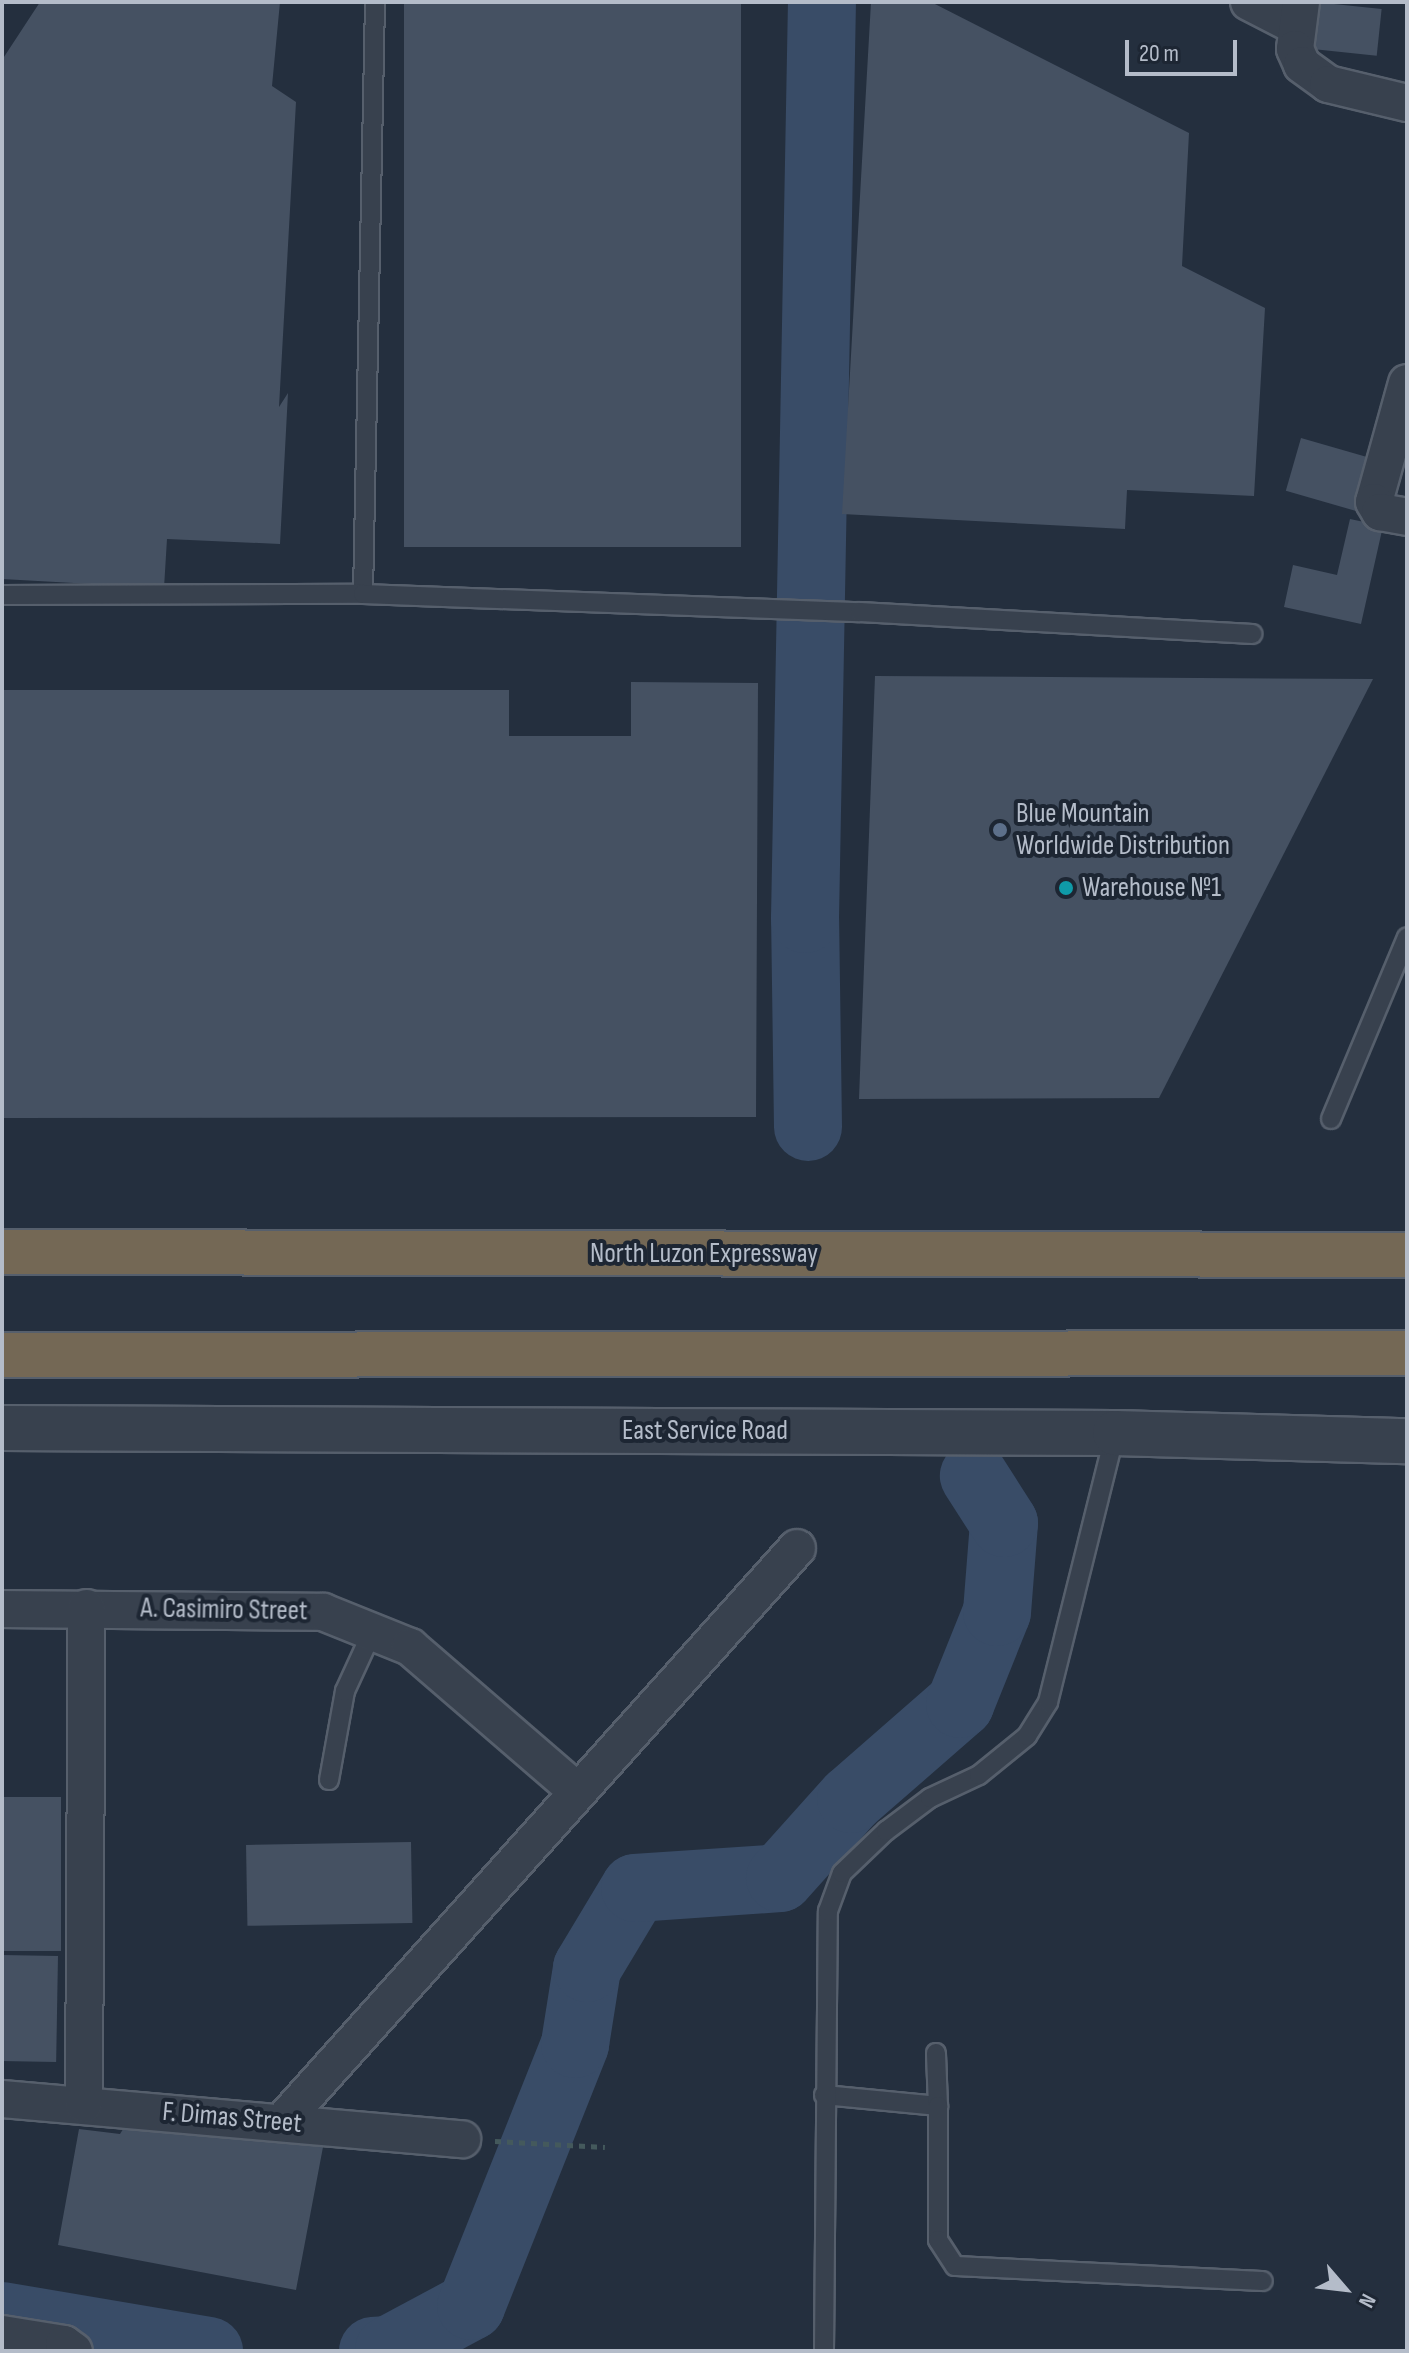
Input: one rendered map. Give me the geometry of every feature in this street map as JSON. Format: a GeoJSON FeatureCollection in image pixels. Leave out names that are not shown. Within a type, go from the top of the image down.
{"type":"FeatureCollection","features":[{"type":"Feature","properties":{"kind":"highway","name":"North Luzon Expressway"},"geometry":{"type":"LineString","coordinates":[[2,1252],[1407,1255]]}},
{"type":"Feature","properties":{"kind":"highway"},"geometry":{"type":"LineString","coordinates":[[2,1355],[1407,1353]]}},
{"type":"Feature","properties":{"kind":"street"},"geometry":{"type":"LineString","coordinates":[[1249,2],[1299,14],[1295,49],[1302,65],[1328,84],[1407,103]]}},
{"type":"Feature","properties":{"kind":"street"},"geometry":{"type":"LineString","coordinates":[[1407,383],[1374,502],[1380,512],[1407,517]]}},
{"type":"Feature","properties":{"kind":"street","name":"East Service Road"},"geometry":{"type":"LineString","coordinates":[[2,1428],[1115,1433],[1407,1441]]}},
{"type":"Feature","properties":{"kind":"street"},"geometry":{"type":"LineString","coordinates":[[282,2122],[797,1548]]}},
{"type":"Feature","properties":{"kind":"street"},"geometry":{"type":"LineString","coordinates":[[84,2104],[87,1608]]}},
{"type":"Feature","properties":{"kind":"street","name":"A. Casimiro Street"},"geometry":{"type":"LineString","coordinates":[[2,1609],[323,1612],[410,1647],[577,1791]]}},
{"type":"Feature","properties":{"kind":"street","name":"F. Dimas Street"},"geometry":{"type":"LineString","coordinates":[[2,2099],[462,2139]]}},
{"type":"Feature","properties":{"kind":"street"},"geometry":{"type":"LineString","coordinates":[[2,2334],[64,2344],[74,2351]]}},
{"type":"Feature","properties":{"kind":"lane"},"geometry":{"type":"LineString","coordinates":[[363,594],[375,2]]}},
{"type":"Feature","properties":{"kind":"lane"},"geometry":{"type":"LineString","coordinates":[[2,595],[363,594],[774,612],[860,612],[1252,634]]}},
{"type":"Feature","properties":{"kind":"lane"},"geometry":{"type":"LineString","coordinates":[[1331,1119],[1407,937]]}},
{"type":"Feature","properties":{"kind":"lane"},"geometry":{"type":"LineString","coordinates":[[824,2351],[828,1911],[842,1873],[886,1831],[930,1798],[979,1775],[1034,1725],[1048,1702],[1115,1433]]}},
{"type":"Feature","properties":{"kind":"lane"},"geometry":{"type":"LineString","coordinates":[[329,1780],[345,1691],[373,1630]]}},
{"type":"Feature","properties":{"kind":"lane"},"geometry":{"type":"LineString","coordinates":[[936,2053],[938,2240],[955,2266],[1263,2281]]}},
{"type":"Feature","properties":{"kind":"lane"},"geometry":{"type":"LineString","coordinates":[[824,2095],[938,2106]]}},
{"type":"Feature","properties":{"kind":"path"},"geometry":{"type":"LineString","coordinates":[[462,2139],[605,2147]]}},
{"type":"Feature","properties":{"kind":"building"},"geometry":{"type":"Polygon","coordinates":[[[40,2],[280,2],[272,86],[296,102],[279,407],[288,393],[280,544],[167,539],[164,588],[2,579],[2,60],[40,2]]]}},
{"type":"Feature","properties":{"kind":"building"},"geometry":{"type":"Polygon","coordinates":[[[404,2],[741,2],[741,547],[404,547],[404,2]]]}},
{"type":"Feature","properties":{"kind":"building"},"geometry":{"type":"Polygon","coordinates":[[[871,2],[931,2],[1189,133],[1182,266],[1265,308],[1254,496],[1127,490],[1125,529],[842,514],[871,2]]]}},
{"type":"Feature","properties":{"kind":"building"},"geometry":{"type":"Polygon","coordinates":[[[1315,2],[1382,9],[1377,56],[1310,49],[1315,2]]]}},
{"type":"Feature","properties":{"kind":"building"},"geometry":{"type":"Polygon","coordinates":[[[1301,438],[1372,458],[1357,511],[1286,491],[1301,438]]]}},
{"type":"Feature","properties":{"kind":"building"},"geometry":{"type":"Polygon","coordinates":[[[1350,519],[1383,526],[1361,624],[1284,607],[1293,565],[1337,575],[1350,519]]]}},
{"type":"Feature","properties":{"kind":"building","name":"Warehouse №1"},"geometry":{"type":"Polygon","coordinates":[[[875,676],[1373,679],[1159,1098],[859,1099],[875,676]]]}},
{"type":"Feature","properties":{"kind":"building"},"geometry":{"type":"Polygon","coordinates":[[[631,682],[758,683],[756,1117],[2,1118],[2,690],[509,690],[509,736],[631,736],[631,682]]]}},
{"type":"Feature","properties":{"kind":"building"},"geometry":{"type":"Polygon","coordinates":[[[2,1797],[61,1797],[61,1951],[2,1951],[2,1797]]]}},
{"type":"Feature","properties":{"kind":"building"},"geometry":{"type":"Polygon","coordinates":[[[411,1842],[412,1923],[247,1926],[246,1845],[411,1842]]]}},
{"type":"Feature","properties":{"kind":"building"},"geometry":{"type":"Polygon","coordinates":[[[2,1955],[58,1956],[56,2062],[2,2061],[2,1955]]]}},
{"type":"Feature","properties":{"kind":"building"},"geometry":{"type":"Polygon","coordinates":[[[125,2126],[323,2147],[296,2290],[58,2245],[79,2129],[120,2134],[125,2126]]]}},
{"type":"Feature","properties":{"kind":"waterway"},"geometry":{"type":"LineString","coordinates":[[808,1127],[805,919],[822,2]]}},
{"type":"Feature","properties":{"kind":"waterway"},"geometry":{"type":"LineString","coordinates":[[373,2351],[389,2350],[471,2306],[575,2044],[587,1968],[635,1888],[780,1878],[851,1799],[960,1704],[997,1612],[1004,1523],[974,1476]]}},
{"type":"Feature","properties":{"kind":"waterway"},"geometry":{"type":"LineString","coordinates":[[2,2316],[209,2351]]}},
{"type":"Feature","properties":{"kind":"place","name":"Blue Mountain Worldwide Distribution"},"geometry":{"type":"Point","coordinates":[1000,830]}},
{"type":"Feature","properties":{"kind":"place","name":"Warehouse №1"},"geometry":{"type":"Point","coordinates":[1066,888]}}]}
